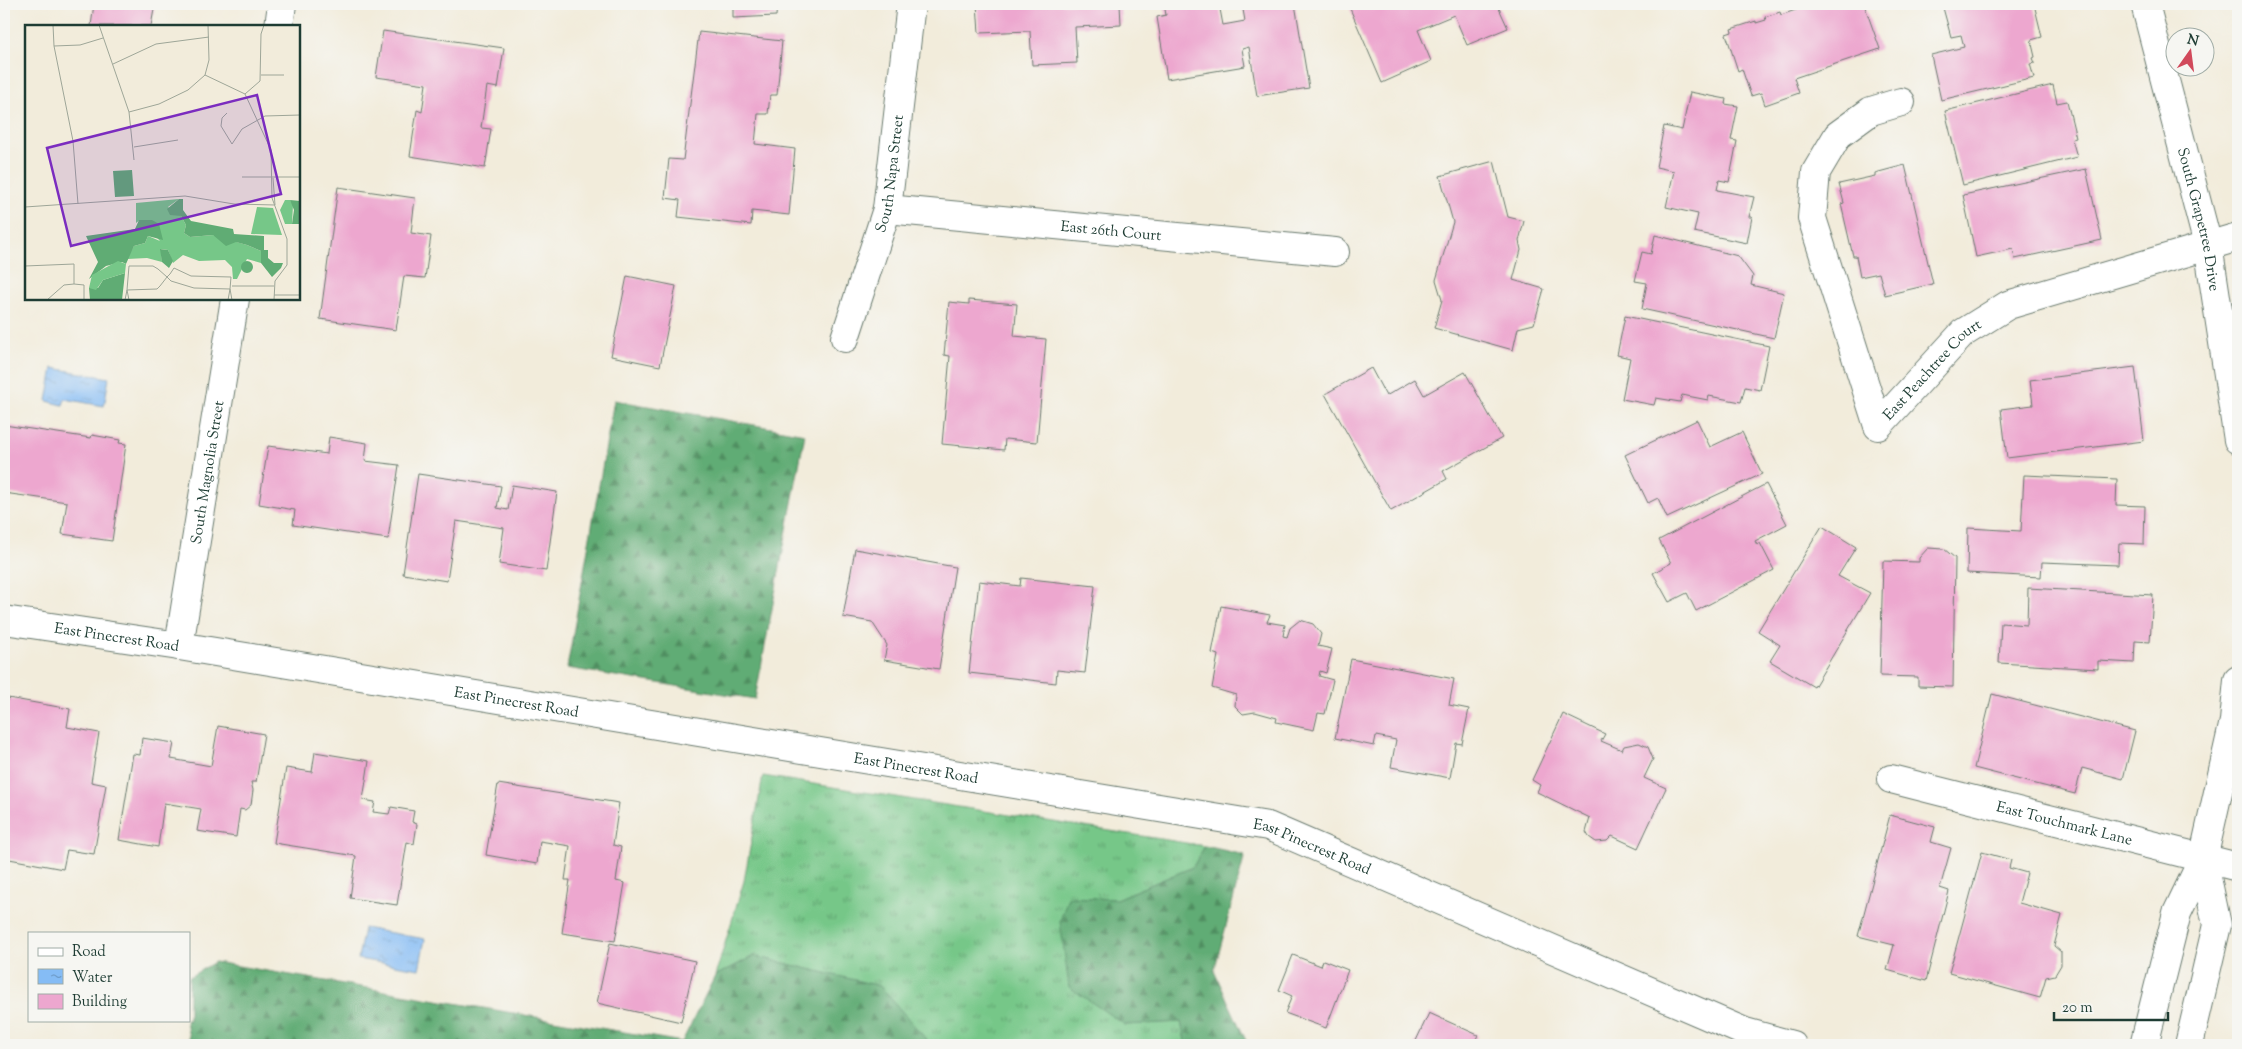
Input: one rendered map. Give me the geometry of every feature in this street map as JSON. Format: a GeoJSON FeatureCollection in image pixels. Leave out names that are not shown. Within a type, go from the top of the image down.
{"type":"FeatureCollection","features":[{"type":"Feature","properties":{"kind":"street"},"geometry":{"type":"LineString","coordinates":[[279,25],[282,4]]}},
{"type":"Feature","properties":{"kind":"street","name":"South Napa Street"},"geometry":{"type":"LineString","coordinates":[[845,338],[887,208],[911,4]]}},
{"type":"Feature","properties":{"kind":"street","name":"South Grapetree Drive"},"geometry":{"type":"LineString","coordinates":[[2145,4],[2208,245],[2238,440]]}},
{"type":"Feature","properties":{"kind":"street","name":"East Peachtree Court"},"geometry":{"type":"LineString","coordinates":[[1901,102],[1871,111],[1838,135],[1816,172],[1812,218],[1878,426],[1963,333],[2008,305],[2208,245]]}},
{"type":"Feature","properties":{"kind":"street","name":"East 26th Court"},"geometry":{"type":"LineString","coordinates":[[887,208],[1335,252]]}},
{"type":"Feature","properties":{"kind":"street"},"geometry":{"type":"LineString","coordinates":[[2208,245],[2238,237]]}},
{"type":"Feature","properties":{"kind":"street","name":"South Magnolia Street"},"geometry":{"type":"LineString","coordinates":[[179,646],[235,300]]}},
{"type":"Feature","properties":{"kind":"street","name":"East Pinecrest Road"},"geometry":{"type":"LineString","coordinates":[[4,620],[179,646],[1268,826],[1745,1032],[1792,1045]]}},
{"type":"Feature","properties":{"kind":"street"},"geometry":{"type":"LineString","coordinates":[[2144,1045],[2177,913],[2203,858],[2234,721],[2238,680]]}},
{"type":"Feature","properties":{"kind":"street","name":"East Touchmark Lane"},"geometry":{"type":"LineString","coordinates":[[1891,779],[2238,867]]}},
{"type":"Feature","properties":{"kind":"street"},"geometry":{"type":"LineString","coordinates":[[2189,1045],[2217,925],[2203,858]]}},
{"type":"Feature","properties":{"kind":"green space"},"geometry":{"type":"Polygon","coordinates":[[[614,400],[805,434],[755,699],[567,668],[614,400]]]}},
{"type":"Feature","properties":{"kind":"green space"},"geometry":{"type":"Polygon","coordinates":[[[763,776],[1205,846],[1193,867],[1116,899],[1068,897],[1125,1025],[1181,1022],[1186,1045],[931,1045],[879,986],[754,956],[715,976],[744,881],[763,776]]]}},
{"type":"Feature","properties":{"kind":"green space"},"geometry":{"type":"Polygon","coordinates":[[[1205,846],[1245,855],[1214,971],[1248,1045],[1186,1045],[1181,1022],[1125,1025],[1069,987],[1060,921],[1068,897],[1116,899],[1193,867],[1205,846]]]}},
{"type":"Feature","properties":{"kind":"green space"},"geometry":{"type":"Polygon","coordinates":[[[754,956],[880,986],[931,1045],[190,1045],[186,1022],[190,1022],[190,976],[215,962],[682,1042],[715,976],[754,956]]]}},
{"type":"Feature","properties":{"kind":"water"},"geometry":{"type":"Polygon","coordinates":[[[53,368],[109,378],[104,406],[65,399],[63,405],[47,401],[53,368]]]}},
{"type":"Feature","properties":{"kind":"water"},"geometry":{"type":"Polygon","coordinates":[[[364,928],[425,939],[419,969],[358,959],[364,928]]]}},
{"type":"Feature","properties":{"kind":"building"},"geometry":{"type":"Polygon","coordinates":[[[94,4],[155,4],[151,25],[91,25],[94,4]]]}},
{"type":"Feature","properties":{"kind":"building"},"geometry":{"type":"Polygon","coordinates":[[[733,4],[777,4],[776,16],[733,18],[733,4]]]}},
{"type":"Feature","properties":{"kind":"building"},"geometry":{"type":"Polygon","coordinates":[[[977,4],[1120,4],[1121,25],[1075,27],[1077,63],[1032,65],[1030,31],[979,33],[977,4]]]}},
{"type":"Feature","properties":{"kind":"building"},"geometry":{"type":"Polygon","coordinates":[[[1164,4],[1219,4],[1223,25],[1245,21],[1242,4],[1295,4],[1309,88],[1257,96],[1249,47],[1242,49],[1245,66],[1167,79],[1157,17],[1166,15],[1164,4]]]}},
{"type":"Feature","properties":{"kind":"building"},"geometry":{"type":"Polygon","coordinates":[[[1348,4],[1497,4],[1508,28],[1467,45],[1454,15],[1418,30],[1431,61],[1382,83],[1348,4]]]}},
{"type":"Feature","properties":{"kind":"building"},"geometry":{"type":"Polygon","coordinates":[[[1813,4],[1864,4],[1880,49],[1794,78],[1799,93],[1765,105],[1761,93],[1751,96],[1742,69],[1738,71],[1726,34],[1732,32],[1731,29],[1756,21],[1756,23],[1766,20],[1765,17],[1780,12],[1781,15],[1813,4]]]}},
{"type":"Feature","properties":{"kind":"building"},"geometry":{"type":"Polygon","coordinates":[[[1942,4],[2034,4],[2042,37],[2031,40],[2035,63],[2030,64],[2034,78],[1941,100],[1931,55],[1964,47],[1961,35],[1951,37],[1942,4]]]}},
{"type":"Feature","properties":{"kind":"building"},"geometry":{"type":"Polygon","coordinates":[[[383,31],[504,48],[498,88],[487,86],[481,128],[491,129],[485,168],[410,156],[417,110],[422,112],[426,84],[376,77],[383,31]]]}},
{"type":"Feature","properties":{"kind":"building"},"geometry":{"type":"Polygon","coordinates":[[[699,32],[782,41],[777,95],[770,95],[768,114],[758,114],[755,144],[795,149],[789,215],[752,211],[751,225],[678,217],[680,200],[665,198],[669,159],[683,160],[699,32]]]}},
{"type":"Feature","properties":{"kind":"building"},"geometry":{"type":"Polygon","coordinates":[[[2053,85],[2057,103],[2067,101],[2076,138],[2072,139],[2077,157],[1963,185],[1945,111],[2053,85]]]}},
{"type":"Feature","properties":{"kind":"building"},"geometry":{"type":"Polygon","coordinates":[[[1690,92],[1726,99],[1725,104],[1738,106],[1731,140],[1737,141],[1729,182],[1719,180],[1717,190],[1754,197],[1749,217],[1752,217],[1747,243],[1694,232],[1698,214],[1666,207],[1674,171],[1656,167],[1664,126],[1682,130],[1690,92]]]}},
{"type":"Feature","properties":{"kind":"building"},"geometry":{"type":"Polygon","coordinates":[[[1494,161],[1508,217],[1524,221],[1519,241],[1521,250],[1513,280],[1544,289],[1534,324],[1518,328],[1513,350],[1434,328],[1442,300],[1436,280],[1453,222],[1440,176],[1494,161]]]}},
{"type":"Feature","properties":{"kind":"building"},"geometry":{"type":"Polygon","coordinates":[[[1905,165],[1933,284],[1885,295],[1879,273],[1860,277],[1841,204],[1844,203],[1839,184],[1875,176],[1875,173],[1905,165]]]}},
{"type":"Feature","properties":{"kind":"building"},"geometry":{"type":"Polygon","coordinates":[[[2086,169],[2102,240],[2015,259],[2013,249],[1976,257],[1963,195],[2086,169]]]}},
{"type":"Feature","properties":{"kind":"building"},"geometry":{"type":"Polygon","coordinates":[[[338,187],[415,198],[411,233],[431,236],[425,278],[404,276],[396,330],[320,319],[338,187]]]}},
{"type":"Feature","properties":{"kind":"building"},"geometry":{"type":"Polygon","coordinates":[[[1655,235],[1738,256],[1753,276],[1751,285],[1784,293],[1774,338],[1642,309],[1647,283],[1635,281],[1642,252],[1651,254],[1655,235]]]}},
{"type":"Feature","properties":{"kind":"building"},"geometry":{"type":"Polygon","coordinates":[[[627,276],[676,286],[660,366],[611,356],[627,276]]]}},
{"type":"Feature","properties":{"kind":"building"},"geometry":{"type":"Polygon","coordinates":[[[969,300],[1017,304],[1014,336],[1046,339],[1037,442],[1005,439],[1004,450],[942,444],[950,356],[944,355],[949,302],[969,304],[969,300]]]}},
{"type":"Feature","properties":{"kind":"building"},"geometry":{"type":"Polygon","coordinates":[[[1625,316],[1769,346],[1760,390],[1745,387],[1741,402],[1709,396],[1708,400],[1682,395],[1680,402],[1656,398],[1654,405],[1622,399],[1630,358],[1617,355],[1625,316]]]}},
{"type":"Feature","properties":{"kind":"building"},"geometry":{"type":"Polygon","coordinates":[[[2135,367],[2144,441],[2007,458],[2001,409],[2033,405],[2030,380],[2135,367]]]}},
{"type":"Feature","properties":{"kind":"building"},"geometry":{"type":"Polygon","coordinates":[[[1371,368],[1386,396],[1415,379],[1424,395],[1465,372],[1502,438],[1443,471],[1447,479],[1391,511],[1325,394],[1371,368]]]}},
{"type":"Feature","properties":{"kind":"building"},"geometry":{"type":"Polygon","coordinates":[[[1697,420],[1710,447],[1742,432],[1762,474],[1667,518],[1658,498],[1648,503],[1625,455],[1697,420]]]}},
{"type":"Feature","properties":{"kind":"building"},"geometry":{"type":"Polygon","coordinates":[[[4,425],[91,438],[92,435],[120,440],[119,443],[126,444],[112,541],[62,534],[67,502],[4,493],[4,425]]]}},
{"type":"Feature","properties":{"kind":"building"},"geometry":{"type":"Polygon","coordinates":[[[329,437],[367,443],[365,461],[399,465],[388,539],[293,525],[295,510],[259,504],[268,446],[327,454],[329,437]]]}},
{"type":"Feature","properties":{"kind":"building"},"geometry":{"type":"Polygon","coordinates":[[[418,474],[501,486],[497,508],[508,510],[512,485],[557,492],[546,571],[499,564],[504,528],[456,521],[447,581],[403,574],[418,474]]]}},
{"type":"Feature","properties":{"kind":"building"},"geometry":{"type":"Polygon","coordinates":[[[2024,475],[2117,479],[2116,505],[2145,506],[2144,544],[2119,543],[2118,565],[2042,562],[2041,577],[1967,573],[1968,528],[2021,531],[2024,475]]]}},
{"type":"Feature","properties":{"kind":"building"},"geometry":{"type":"Polygon","coordinates":[[[1766,484],[1787,524],[1755,541],[1757,545],[1760,543],[1774,570],[1696,611],[1687,593],[1669,602],[1653,573],[1671,563],[1659,540],[1766,484]]]}},
{"type":"Feature","properties":{"kind":"building"},"geometry":{"type":"Polygon","coordinates":[[[1822,526],[1856,547],[1838,576],[1870,593],[1814,687],[1770,661],[1780,645],[1758,631],[1822,526]]]}},
{"type":"Feature","properties":{"kind":"building"},"geometry":{"type":"Polygon","coordinates":[[[1928,548],[1944,549],[1955,558],[1953,687],[1918,686],[1918,677],[1880,676],[1883,561],[1919,562],[1919,558],[1928,548]]]}},
{"type":"Feature","properties":{"kind":"building"},"geometry":{"type":"Polygon","coordinates":[[[855,549],[955,567],[939,669],[884,660],[887,645],[872,622],[843,617],[855,549]]]}},
{"type":"Feature","properties":{"kind":"building"},"geometry":{"type":"Polygon","coordinates":[[[1021,578],[1095,586],[1085,673],[1057,670],[1056,683],[969,673],[979,581],[1020,586],[1021,578]]]}},
{"type":"Feature","properties":{"kind":"building"},"geometry":{"type":"Polygon","coordinates":[[[2028,588],[2153,595],[2150,642],[2135,641],[2134,663],[2098,661],[2098,669],[1999,663],[2001,623],[2027,625],[2028,588]]]}},
{"type":"Feature","properties":{"kind":"building"},"geometry":{"type":"Polygon","coordinates":[[[1221,606],[1270,615],[1267,622],[1285,625],[1283,636],[1287,637],[1290,628],[1300,620],[1313,624],[1321,634],[1318,646],[1332,649],[1326,673],[1320,671],[1319,676],[1333,680],[1325,714],[1318,713],[1314,730],[1276,722],[1277,718],[1255,712],[1243,714],[1235,706],[1236,695],[1212,688],[1218,655],[1212,653],[1221,606]]]}},
{"type":"Feature","properties":{"kind":"building"},"geometry":{"type":"Polygon","coordinates":[[[1351,659],[1454,679],[1449,705],[1469,709],[1462,744],[1456,743],[1450,778],[1391,767],[1396,740],[1376,736],[1374,746],[1335,738],[1351,659]]]}},
{"type":"Feature","properties":{"kind":"building"},"geometry":{"type":"Polygon","coordinates":[[[1992,694],[2135,731],[2123,779],[2082,768],[2075,794],[1974,768],[1992,694]]]}},
{"type":"Feature","properties":{"kind":"building"},"geometry":{"type":"Polygon","coordinates":[[[8,698],[70,709],[67,727],[99,733],[91,782],[106,785],[94,854],[67,850],[63,869],[4,858],[4,726],[8,698]]]}},
{"type":"Feature","properties":{"kind":"building"},"geometry":{"type":"Polygon","coordinates":[[[1563,714],[1605,734],[1601,741],[1622,750],[1624,746],[1639,743],[1648,747],[1653,759],[1644,778],[1666,788],[1638,848],[1612,836],[1607,841],[1596,842],[1586,832],[1590,818],[1537,792],[1540,785],[1532,780],[1563,714]]]}},
{"type":"Feature","properties":{"kind":"building"},"geometry":{"type":"Polygon","coordinates":[[[218,726],[264,734],[256,782],[251,782],[253,790],[251,805],[245,810],[240,809],[236,837],[197,831],[201,809],[164,803],[158,847],[119,840],[133,754],[140,755],[142,738],[174,743],[171,759],[211,766],[218,726]]]}},
{"type":"Feature","properties":{"kind":"building"},"geometry":{"type":"Polygon","coordinates":[[[315,752],[369,761],[363,800],[375,802],[373,812],[389,814],[391,807],[414,811],[412,822],[417,824],[414,844],[407,842],[397,905],[350,898],[356,856],[274,843],[286,768],[312,772],[315,752]]]}},
{"type":"Feature","properties":{"kind":"building"},"geometry":{"type":"Polygon","coordinates":[[[498,784],[619,803],[613,845],[621,847],[616,881],[625,883],[615,941],[562,933],[570,880],[565,880],[570,846],[540,841],[537,864],[486,855],[498,784]]]}},
{"type":"Feature","properties":{"kind":"building"},"geometry":{"type":"Polygon","coordinates":[[[1890,815],[1935,827],[1931,842],[1951,848],[1940,888],[1949,891],[1926,981],[1887,970],[1894,945],[1858,936],[1890,815]]]}},
{"type":"Feature","properties":{"kind":"building"},"geometry":{"type":"Polygon","coordinates":[[[1982,852],[2011,860],[2009,868],[2027,873],[2019,903],[2062,915],[2054,946],[2061,952],[2061,965],[2055,975],[2046,977],[2040,998],[1949,973],[1982,852]]]}},
{"type":"Feature","properties":{"kind":"building"},"geometry":{"type":"Polygon","coordinates":[[[610,943],[695,961],[681,1022],[597,1003],[610,943]]]}},
{"type":"Feature","properties":{"kind":"building"},"geometry":{"type":"Polygon","coordinates":[[[1293,955],[1321,966],[1323,960],[1348,970],[1326,1028],[1285,1013],[1292,996],[1279,990],[1293,955]]]}},
{"type":"Feature","properties":{"kind":"building"},"geometry":{"type":"Polygon","coordinates":[[[1429,1013],[1478,1035],[1473,1045],[1414,1045],[1429,1013]]]}}]}
